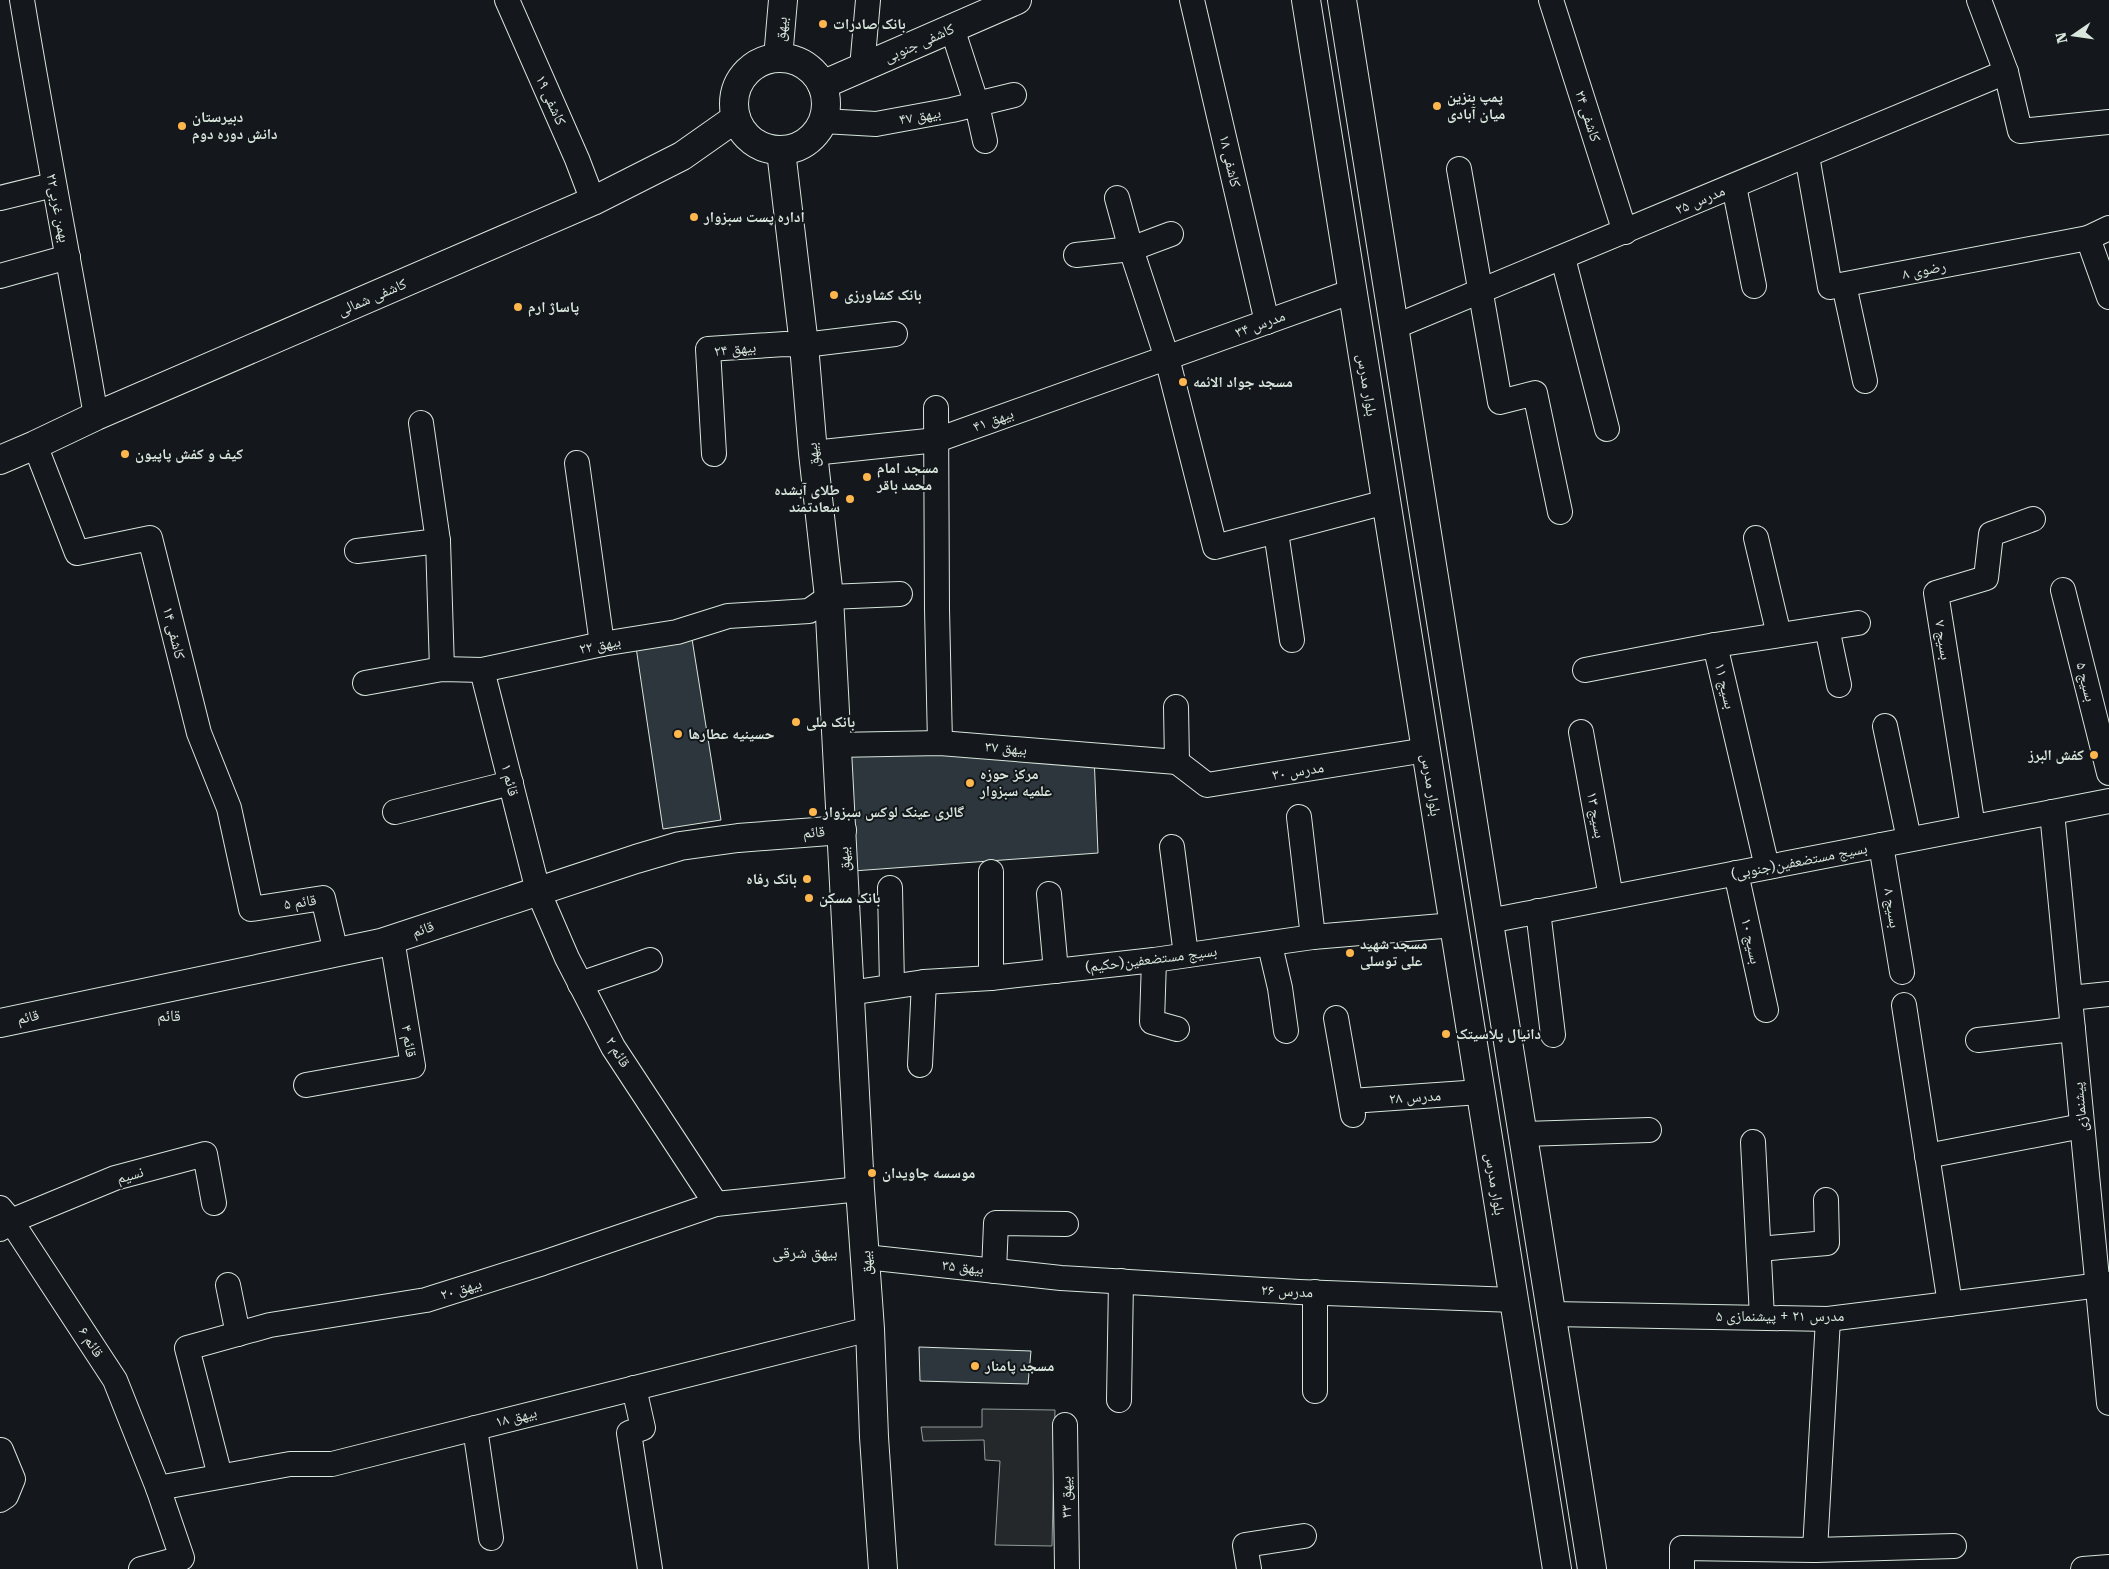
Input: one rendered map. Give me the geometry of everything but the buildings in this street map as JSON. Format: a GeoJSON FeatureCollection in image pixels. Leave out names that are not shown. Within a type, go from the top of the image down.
{"type":"FeatureCollection","features":[{"type":"Feature","properties":{"kind":"main road","name":"بیهق"},"geometry":{"type":"LineString","coordinates":[[778,58],[784,0]]}},
{"type":"Feature","properties":{"kind":"main road","name":"کاشفی جنوبی"},"geometry":{"type":"LineString","coordinates":[[822,85],[1017,0]]}},
{"type":"Feature","properties":{"kind":"main road","name":"بلوار مدرس"},"geometry":{"type":"LineString","coordinates":[[1306,0],[1557,1569]]}},
{"type":"Feature","properties":{"kind":"main road"},"geometry":{"type":"LineString","coordinates":[[1342,0],[1592,1569]]}},
{"type":"Feature","properties":{"kind":"main road"},"geometry":{"type":"LineString","coordinates":[[778,58],[791,59],[804,65],[814,73],[822,85],[826,109],[823,121],[816,133],[794,149],[781,151],[763,148],[755,144],[743,132],[736,118],[734,96],[740,81],[749,69],[763,61],[778,58]]}},
{"type":"Feature","properties":{"kind":"main road","name":"کاشفی شمالی"},"geometry":{"type":"LineString","coordinates":[[0,460],[35,446],[96,416],[593,201],[682,156],[736,118]]}},
{"type":"Feature","properties":{"kind":"main road","name":"بیهق"},"geometry":{"type":"LineString","coordinates":[[781,151],[804,345],[813,453],[829,597],[860,1189],[883,1569]]}},
{"type":"Feature","properties":{"kind":"main road"},"geometry":{"type":"LineString","coordinates":[[1413,668],[1448,662]]}},
{"type":"Feature","properties":{"kind":"main road","name":"قائم"},"geometry":{"type":"LineString","coordinates":[[0,1023],[392,939],[680,846],[738,838],[842,830]]}},
{"type":"Feature","properties":{"kind":"main road"},"geometry":{"type":"LineString","coordinates":[[1493,1168],[1525,1147]]}},
{"type":"Feature","properties":{"kind":"street","name":"۲۲بهمن غربی"},"geometry":{"type":"LineString","coordinates":[[22,0],[53,185],[68,257],[96,416]]}},
{"type":"Feature","properties":{"kind":"street","name":"کاشفی ۱۹"},"geometry":{"type":"LineString","coordinates":[[507,0],[577,159],[593,201]]}},
{"type":"Feature","properties":{"kind":"street"},"geometry":{"type":"LineString","coordinates":[[862,68],[868,0]]}},
{"type":"Feature","properties":{"kind":"street","name":"کاشفی ۱۸"},"geometry":{"type":"LineString","coordinates":[[1192,0],[1267,322]]}},
{"type":"Feature","properties":{"kind":"street","name":"کاشفی ۲۴"},"geometry":{"type":"LineString","coordinates":[[1552,0],[1625,232]]}},
{"type":"Feature","properties":{"kind":"street"},"geometry":{"type":"LineString","coordinates":[[1979,0],[2006,72],[2020,132],[2109,122]]}},
{"type":"Feature","properties":{"kind":"street"},"geometry":{"type":"LineString","coordinates":[[952,28],[977,105],[985,141]]}},
{"type":"Feature","properties":{"kind":"street","name":"مدرس ۲۵"},"geometry":{"type":"LineString","coordinates":[[1394,327],[2006,72]]}},
{"type":"Feature","properties":{"kind":"street","name":"بیهق ۴۷"},"geometry":{"type":"LineString","coordinates":[[823,121],[876,124],[977,105],[1014,95]]}},
{"type":"Feature","properties":{"kind":"street"},"geometry":{"type":"LineString","coordinates":[[1807,156],[1830,287],[1844,285],[1865,381]]}},
{"type":"Feature","properties":{"kind":"street"},"geometry":{"type":"LineString","coordinates":[[1459,169],[1500,402],[1535,393],[1560,512]]}},
{"type":"Feature","properties":{"kind":"street"},"geometry":{"type":"LineString","coordinates":[[0,198],[53,185]]}},
{"type":"Feature","properties":{"kind":"street"},"geometry":{"type":"LineString","coordinates":[[1734,186],[1754,286]]}},
{"type":"Feature","properties":{"kind":"street"},"geometry":{"type":"LineString","coordinates":[[1116,198],[1130,249],[1167,358],[1215,547],[1386,502]]}},
{"type":"Feature","properties":{"kind":"street","name":"رضوی ۸"},"geometry":{"type":"LineString","coordinates":[[1844,285],[2088,238],[2109,228]]}},
{"type":"Feature","properties":{"kind":"street"},"geometry":{"type":"LineString","coordinates":[[1076,255],[1130,249],[1170,234]]}},
{"type":"Feature","properties":{"kind":"street"},"geometry":{"type":"LineString","coordinates":[[2088,238],[2109,297]]}},
{"type":"Feature","properties":{"kind":"street"},"geometry":{"type":"LineString","coordinates":[[0,276],[68,257]]}},
{"type":"Feature","properties":{"kind":"street"},"geometry":{"type":"LineString","coordinates":[[1563,258],[1607,428]]}},
{"type":"Feature","properties":{"kind":"street","name":"مدرس ۳۴"},"geometry":{"type":"LineString","coordinates":[[1167,358],[1352,292]]}},
{"type":"Feature","properties":{"kind":"street"},"geometry":{"type":"LineString","coordinates":[[804,345],[895,334]]}},
{"type":"Feature","properties":{"kind":"street","name":"بیهق ۲۴"},"geometry":{"type":"LineString","coordinates":[[714,454],[708,349],[784,344],[804,345]]}},
{"type":"Feature","properties":{"kind":"street","name":"بیهق ۴۱"},"geometry":{"type":"LineString","coordinates":[[813,453],[938,440],[1167,358]]}},
{"type":"Feature","properties":{"kind":"street"},"geometry":{"type":"LineString","coordinates":[[936,408],[938,440],[937,608],[940,743]]}},
{"type":"Feature","properties":{"kind":"street"},"geometry":{"type":"LineString","coordinates":[[421,423],[438,541],[442,669]]}},
{"type":"Feature","properties":{"kind":"street","name":"کاشفی ۱۴"},"geometry":{"type":"LineString","coordinates":[[35,446],[77,553],[150,538],[199,733],[229,808],[251,909]]}},
{"type":"Feature","properties":{"kind":"street"},"geometry":{"type":"LineString","coordinates":[[577,463],[602,644]]}},
{"type":"Feature","properties":{"kind":"street","name":"بسیج ۷"},"geometry":{"type":"LineString","coordinates":[[1973,827],[1936,593],[1986,578],[1991,534],[2034,519]]}},
{"type":"Feature","properties":{"kind":"street"},"geometry":{"type":"LineString","coordinates":[[1276,532],[1292,640]]}},
{"type":"Feature","properties":{"kind":"street"},"geometry":{"type":"LineString","coordinates":[[1756,538],[1779,635]]}},
{"type":"Feature","properties":{"kind":"street"},"geometry":{"type":"LineString","coordinates":[[357,551],[438,541]]}},
{"type":"Feature","properties":{"kind":"street","name":"بسیج ۵"},"geometry":{"type":"LineString","coordinates":[[2063,590],[2109,774]]}},
{"type":"Feature","properties":{"kind":"street"},"geometry":{"type":"LineString","coordinates":[[829,597],[900,594]]}},
{"type":"Feature","properties":{"kind":"street","name":"بیهق ۲۲"},"geometry":{"type":"LineString","coordinates":[[365,683],[442,669],[482,670],[602,644],[677,632],[728,616],[809,612],[829,597]]}},
{"type":"Feature","properties":{"kind":"street","name":"بسیج ۱۱"},"geometry":{"type":"LineString","coordinates":[[1767,867],[1715,645],[1858,623]]}},
{"type":"Feature","properties":{"kind":"street"},"geometry":{"type":"LineString","coordinates":[[1827,628],[1839,685]]}},
{"type":"Feature","properties":{"kind":"street"},"geometry":{"type":"LineString","coordinates":[[1585,670],[1715,645]]}},
{"type":"Feature","properties":{"kind":"street","name":"قائم ۱"},"geometry":{"type":"LineString","coordinates":[[482,670],[538,891]]}},
{"type":"Feature","properties":{"kind":"street"},"geometry":{"type":"LineString","coordinates":[[1176,707],[1177,762]]}},
{"type":"Feature","properties":{"kind":"street"},"geometry":{"type":"LineString","coordinates":[[1885,726],[1909,839]]}},
{"type":"Feature","properties":{"kind":"street","name":"بسیج ۱۳"},"geometry":{"type":"LineString","coordinates":[[1581,732],[1611,897]]}},
{"type":"Feature","properties":{"kind":"street","name":"بیهق ۳۷"},"geometry":{"type":"LineString","coordinates":[[836,745],[940,743],[1177,762]]}},
{"type":"Feature","properties":{"kind":"street","name":"مدرس ۳۰"},"geometry":{"type":"LineString","coordinates":[[1177,762],[1207,785],[1426,750]]}},
{"type":"Feature","properties":{"kind":"street"},"geometry":{"type":"LineString","coordinates":[[395,812],[511,783]]}},
{"type":"Feature","properties":{"kind":"street","name":"بسیج مستضعفین(جنوبی)"},"geometry":{"type":"LineString","coordinates":[[1489,921],[2109,800]]}},
{"type":"Feature","properties":{"kind":"street","name":"پیشنمازی"},"geometry":{"type":"LineString","coordinates":[[2052,812],[2082,1126],[2103,1286],[2109,1403]]}},
{"type":"Feature","properties":{"kind":"street"},"geometry":{"type":"LineString","coordinates":[[1299,817],[1313,937]]}},
{"type":"Feature","properties":{"kind":"street","name":"بسیج ۸"},"geometry":{"type":"LineString","coordinates":[[1881,845],[1902,972]]}},
{"type":"Feature","properties":{"kind":"street"},"geometry":{"type":"LineString","coordinates":[[1172,847],[1186,955]]}},
{"type":"Feature","properties":{"kind":"street"},"geometry":{"type":"LineString","coordinates":[[991,872],[991,978]]}},
{"type":"Feature","properties":{"kind":"street","name":"بسیج ۱۰"},"geometry":{"type":"LineString","coordinates":[[1736,873],[1766,1010]]}},
{"type":"Feature","properties":{"kind":"street"},"geometry":{"type":"LineString","coordinates":[[890,888],[892,986]]}},
{"type":"Feature","properties":{"kind":"street","name":"قائم ۲"},"geometry":{"type":"LineString","coordinates":[[538,891],[567,958],[613,1047],[716,1204]]}},
{"type":"Feature","properties":{"kind":"street"},"geometry":{"type":"LineString","coordinates":[[1050,894],[1056,971]]}},
{"type":"Feature","properties":{"kind":"street","name":"قائم ۵"},"geometry":{"type":"LineString","coordinates":[[251,909],[323,898],[336,952]]}},
{"type":"Feature","properties":{"kind":"street"},"geometry":{"type":"LineString","coordinates":[[1538,912],[1553,1035]]}},
{"type":"Feature","properties":{"kind":"street","name":"بسیج مستضعفین(حکیم)"},"geometry":{"type":"LineString","coordinates":[[850,993],[924,982],[991,978],[1154,960],[1313,937],[1454,925]]}},
{"type":"Feature","properties":{"kind":"street","name":"قائم ۴"},"geometry":{"type":"LineString","coordinates":[[306,1085],[413,1066],[392,939]]}},
{"type":"Feature","properties":{"kind":"street"},"geometry":{"type":"LineString","coordinates":[[1273,943],[1272,954],[1280,988],[1286,1031]]}},
{"type":"Feature","properties":{"kind":"street"},"geometry":{"type":"LineString","coordinates":[[580,984],[650,960]]}},
{"type":"Feature","properties":{"kind":"street"},"geometry":{"type":"LineString","coordinates":[[1154,960],[1152,1022],[1178,1030]]}},
{"type":"Feature","properties":{"kind":"street"},"geometry":{"type":"LineString","coordinates":[[920,1066],[924,982]]}},
{"type":"Feature","properties":{"kind":"street"},"geometry":{"type":"LineString","coordinates":[[2070,998],[2109,994]]}},
{"type":"Feature","properties":{"kind":"street"},"geometry":{"type":"LineString","coordinates":[[1904,1005],[1950,1304]]}},
{"type":"Feature","properties":{"kind":"street","name":"مدرس ۲۸"},"geometry":{"type":"LineString","coordinates":[[1336,1018],[1352,1109],[1480,1092]]}},
{"type":"Feature","properties":{"kind":"street"},"geometry":{"type":"LineString","coordinates":[[1978,1040],[2073,1030]]}},
{"type":"Feature","properties":{"kind":"street"},"geometry":{"type":"LineString","coordinates":[[1927,1156],[2082,1126]]}},
{"type":"Feature","properties":{"kind":"street"},"geometry":{"type":"LineString","coordinates":[[1525,1147],[1649,1130]]}},
{"type":"Feature","properties":{"kind":"street"},"geometry":{"type":"LineString","coordinates":[[1754,1142],[1762,1317]]}},
{"type":"Feature","properties":{"kind":"street","name":"نسیم"},"geometry":{"type":"LineString","coordinates":[[4,1219],[115,1178],[205,1154],[214,1203]]}},
{"type":"Feature","properties":{"kind":"street","name":"بیهق ۲۰"},"geometry":{"type":"LineString","coordinates":[[220,1476],[187,1348],[270,1325],[426,1300],[544,1263],[716,1204],[860,1189]]}},
{"type":"Feature","properties":{"kind":"street"},"geometry":{"type":"LineString","coordinates":[[1759,1249],[1826,1243],[1826,1200]]}},
{"type":"Feature","properties":{"kind":"street","name":"قائم ۶"},"geometry":{"type":"LineString","coordinates":[[4,1219],[115,1380],[158,1488],[184,1563]]}},
{"type":"Feature","properties":{"kind":"street"},"geometry":{"type":"LineString","coordinates":[[994,1271],[996,1223],[1066,1224]]}},
{"type":"Feature","properties":{"kind":"street","name":"بیهق ۳۵"},"geometry":{"type":"LineString","coordinates":[[865,1257],[1061,1278]]}},
{"type":"Feature","properties":{"kind":"street","name":"مدرس ۲۶"},"geometry":{"type":"LineString","coordinates":[[1061,1278],[1315,1292],[1514,1300]]}},
{"type":"Feature","properties":{"kind":"street"},"geometry":{"type":"LineString","coordinates":[[1119,1400],[1121,1282]]}},
{"type":"Feature","properties":{"kind":"street"},"geometry":{"type":"LineString","coordinates":[[228,1285],[238,1334]]}},
{"type":"Feature","properties":{"kind":"street","name":"مدرس ۲۱ + پیشنمازی ۵"},"geometry":{"type":"LineString","coordinates":[[1552,1314],[1828,1319],[2103,1286]]}},
{"type":"Feature","properties":{"kind":"street"},"geometry":{"type":"LineString","coordinates":[[1315,1292],[1315,1391]]}},
{"type":"Feature","properties":{"kind":"street"},"geometry":{"type":"LineString","coordinates":[[1815,1550],[1828,1319]]}},
{"type":"Feature","properties":{"kind":"street","name":"بیهق ۱۸"},"geometry":{"type":"LineString","coordinates":[[158,1488],[290,1464],[332,1464],[870,1330]]}},
{"type":"Feature","properties":{"kind":"street"},"geometry":{"type":"LineString","coordinates":[[634,1388],[643,1428],[629,1434],[650,1569]]}},
{"type":"Feature","properties":{"kind":"street","name":"بیهق ۳۳"},"geometry":{"type":"LineString","coordinates":[[1065,1425],[1067,1569]]}},
{"type":"Feature","properties":{"kind":"street"},"geometry":{"type":"LineString","coordinates":[[475,1428],[491,1538]]}},
{"type":"Feature","properties":{"kind":"street"},"geometry":{"type":"LineString","coordinates":[[0,1500],[6,1496],[13,1478],[1,1450]]}},
{"type":"Feature","properties":{"kind":"street"},"geometry":{"type":"LineString","coordinates":[[1249,1569],[1245,1545],[1304,1536]]}},
{"type":"Feature","properties":{"kind":"street"},"geometry":{"type":"LineString","coordinates":[[1682,1569],[1682,1548],[1815,1550],[1954,1546]]}},
{"type":"Feature","properties":{"kind":"street"},"geometry":{"type":"LineString","coordinates":[[141,1569],[184,1563]]}},
{"type":"Feature","properties":{"kind":"street"},"geometry":{"type":"LineString","coordinates":[[2083,1569],[2109,1567]]}},
{"type":"Feature","properties":{"kind":"shaded area"},"geometry":{"type":"Polygon","coordinates":[[[982,1409],[1055,1410],[1052,1546],[995,1545],[1000,1461],[985,1460],[984,1440],[923,1441],[921,1427],[982,1427],[982,1409]]]}},
{"type":"Feature","properties":{"kind":"place","name":"بانک صادرات"},"geometry":{"type":"Point","coordinates":[823,24]}},
{"type":"Feature","properties":{"kind":"place","name":"پمپ بنزین میان آبادی"},"geometry":{"type":"Point","coordinates":[1437,106]}},
{"type":"Feature","properties":{"kind":"place","name":"دبیرستان دانش دوره دوم"},"geometry":{"type":"Point","coordinates":[182,126]}},
{"type":"Feature","properties":{"kind":"place","name":"اداره پست سبزوار"},"geometry":{"type":"Point","coordinates":[694,217]}},
{"type":"Feature","properties":{"kind":"place","name":"بانک کشاورزی"},"geometry":{"type":"Point","coordinates":[834,295]}},
{"type":"Feature","properties":{"kind":"place","name":"پاساژ ارم"},"geometry":{"type":"Point","coordinates":[518,307]}},
{"type":"Feature","properties":{"kind":"place","name":"مسجد جواد الائمه"},"geometry":{"type":"Point","coordinates":[1183,382]}},
{"type":"Feature","properties":{"kind":"place","name":"کیف و کفش پاپیون"},"geometry":{"type":"Point","coordinates":[125,454]}},
{"type":"Feature","properties":{"kind":"place","name":"مسجد امام محمد باقر"},"geometry":{"type":"Point","coordinates":[867,477]}},
{"type":"Feature","properties":{"kind":"place","name":"طلای آبشده سعادتمند"},"geometry":{"type":"Point","coordinates":[850,499]}},
{"type":"Feature","properties":{"kind":"place","name":"بانک ملی"},"geometry":{"type":"Point","coordinates":[796,722]}},
{"type":"Feature","properties":{"kind":"place","name":"حسینیه عطارها"},"geometry":{"type":"Point","coordinates":[678,734]}},
{"type":"Feature","properties":{"kind":"place","name":"کفش البرز"},"geometry":{"type":"Point","coordinates":[2094,755]}},
{"type":"Feature","properties":{"kind":"place","name":"مرکز حوزه علمیه سبزوار"},"geometry":{"type":"Point","coordinates":[970,783]}},
{"type":"Feature","properties":{"kind":"place","name":"گالری عینک لوکس سبزوار"},"geometry":{"type":"Point","coordinates":[813,812]}},
{"type":"Feature","properties":{"kind":"place","name":"بانک رفاه"},"geometry":{"type":"Point","coordinates":[807,879]}},
{"type":"Feature","properties":{"kind":"place","name":"بانک مسکن"},"geometry":{"type":"Point","coordinates":[809,898]}},
{"type":"Feature","properties":{"kind":"place","name":"مسجد شهید علی توسلی"},"geometry":{"type":"Point","coordinates":[1350,953]}},
{"type":"Feature","properties":{"kind":"place","name":"دانیال پلاسیتک"},"geometry":{"type":"Point","coordinates":[1446,1034]}},
{"type":"Feature","properties":{"kind":"place","name":"موسسه جاویدان"},"geometry":{"type":"Point","coordinates":[872,1173]}},
{"type":"Feature","properties":{"kind":"place","name":"مسجد پامنار"},"geometry":{"type":"Point","coordinates":[975,1366]}},
{"type":"Feature","properties":{"kind":"district","name":"قائم"},"geometry":{"type":"Point","coordinates":[169,1015]}},
{"type":"Feature","properties":{"kind":"district","name":"بیهق شرقی"},"geometry":{"type":"Point","coordinates":[805,1252]}}]}
